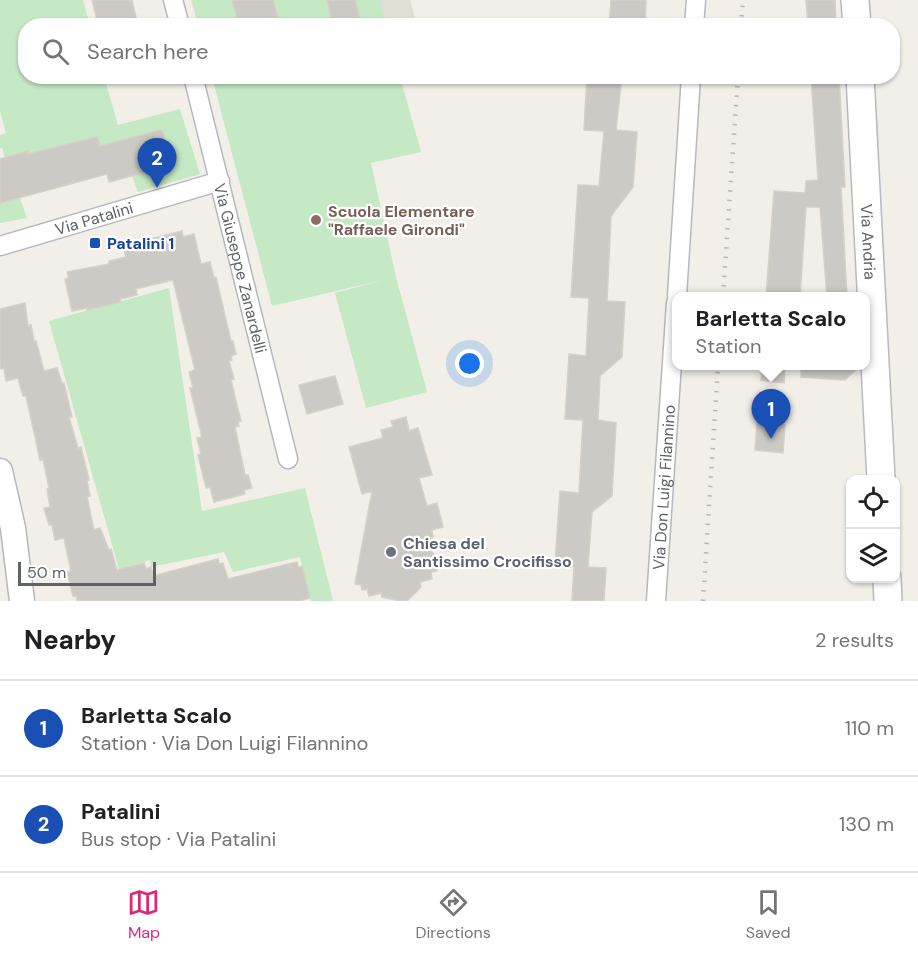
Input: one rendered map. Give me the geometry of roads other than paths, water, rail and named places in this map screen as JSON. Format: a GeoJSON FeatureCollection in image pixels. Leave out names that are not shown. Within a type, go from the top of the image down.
{"type":"FeatureCollection","features":[{"type":"Feature","properties":{"kind":"main road"},"geometry":{"type":"LineString","coordinates":[[855,0],[856,18]]}},
{"type":"Feature","properties":{"kind":"main road","name":"Via Andria"},"geometry":{"type":"LineString","coordinates":[[860,84],[881,475]]}},
{"type":"Feature","properties":{"kind":"main road"},"geometry":{"type":"LineString","coordinates":[[887,583],[888,601]]}},
{"type":"Feature","properties":{"kind":"street"},"geometry":{"type":"LineString","coordinates":[[173,0],[178,18]]}},
{"type":"Feature","properties":{"kind":"street"},"geometry":{"type":"LineString","coordinates":[[695,18],[696,0]]}},
{"type":"Feature","properties":{"kind":"street","name":"Via Giuseppe Zanardelli"},"geometry":{"type":"LineString","coordinates":[[195,84],[288,459]]}},
{"type":"Feature","properties":{"kind":"street"},"geometry":{"type":"LineString","coordinates":[[677,292],[690,84]]}},
{"type":"Feature","properties":{"kind":"street","name":"Via Patalini"},"geometry":{"type":"LineString","coordinates":[[0,246],[220,181]]}},
{"type":"Feature","properties":{"kind":"street","name":"Via Don Luigi Filannino"},"geometry":{"type":"LineString","coordinates":[[656,601],[672,363]]}},
{"type":"Feature","properties":{"kind":"street"},"geometry":{"type":"LineString","coordinates":[[0,471],[13,528],[22,601]]}},
{"type":"Feature","properties":{"kind":"railway"},"geometry":{"type":"LineString","coordinates":[[742,18],[743,0]]}},
{"type":"Feature","properties":{"kind":"railway"},"geometry":{"type":"LineString","coordinates":[[723,292],[737,84]]}},
{"type":"Feature","properties":{"kind":"railway"},"geometry":{"type":"LineString","coordinates":[[703,601],[718,370]]}},
{"type":"Feature","properties":{"kind":"place","name":"Patalini"},"geometry":{"type":"Point","coordinates":[157,188]}},
{"type":"Feature","properties":{"kind":"place","name":"Scuola Elementare \"Raffaele Girondi\""},"geometry":{"type":"Point","coordinates":[316,220]}},
{"type":"Feature","properties":{"kind":"place","name":"Patalini 1"},"geometry":{"type":"Point","coordinates":[95,243]}},
{"type":"Feature","properties":{"kind":"place","name":"Barletta Scalo"},"geometry":{"type":"Point","coordinates":[771,439]}},
{"type":"Feature","properties":{"kind":"place","name":"Chiesa del Santissimo Crocifisso"},"geometry":{"type":"Point","coordinates":[391,552]}}]}
